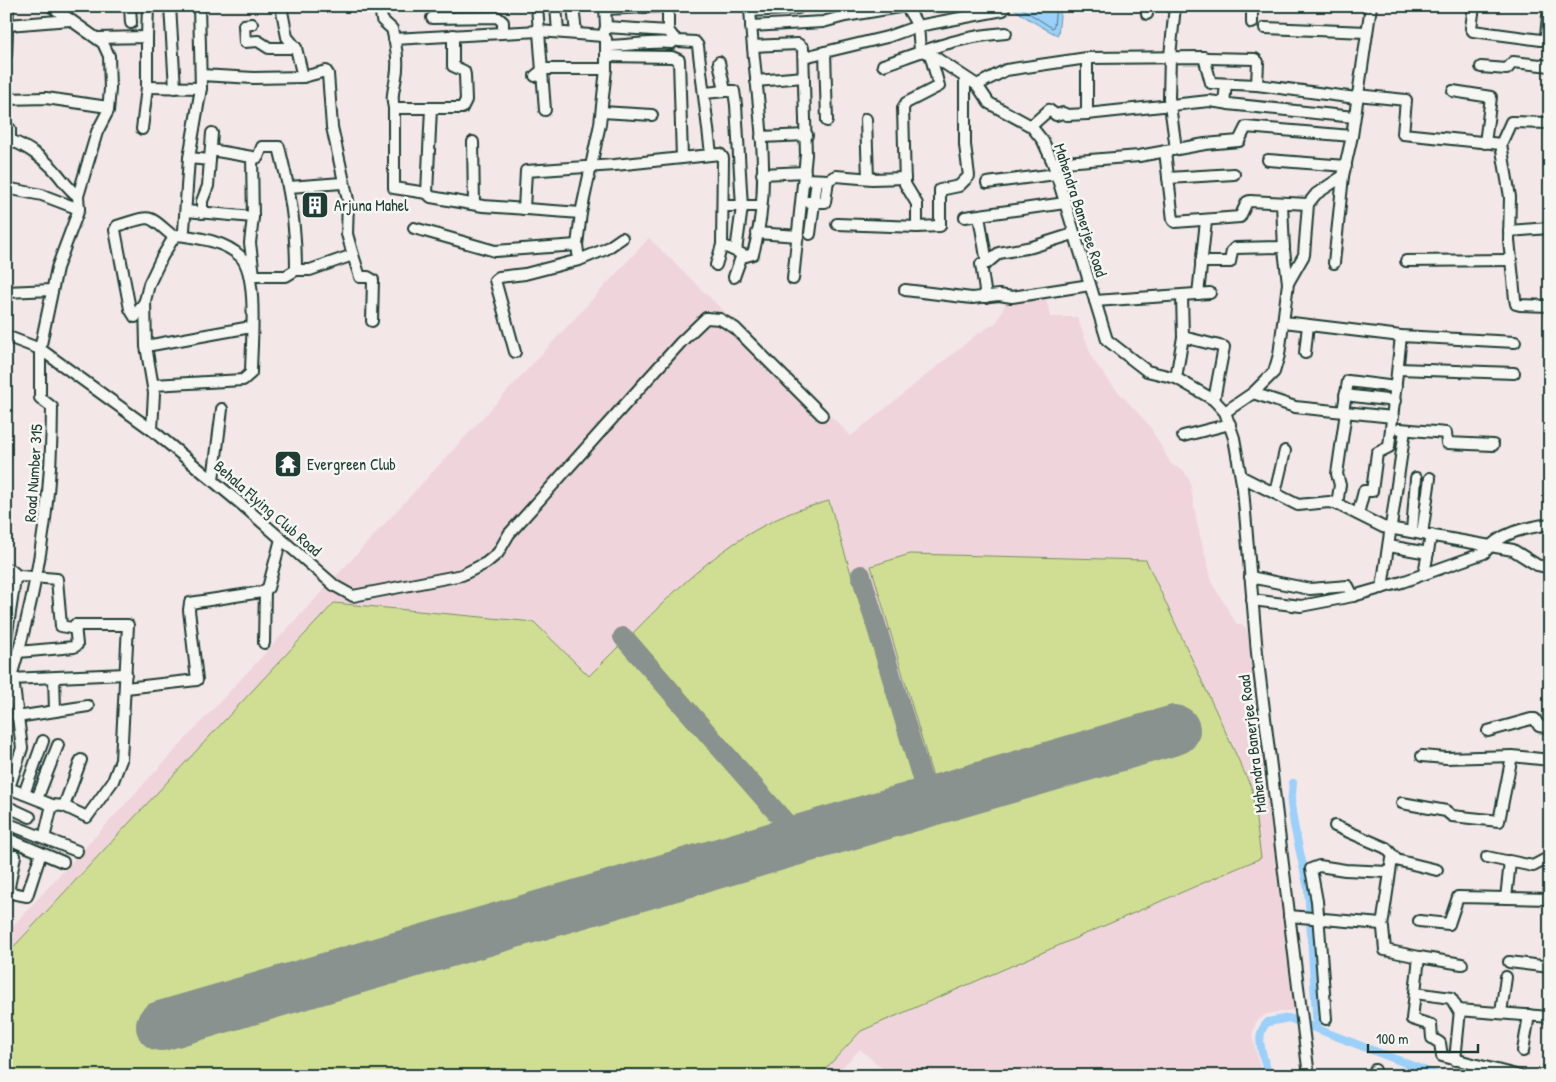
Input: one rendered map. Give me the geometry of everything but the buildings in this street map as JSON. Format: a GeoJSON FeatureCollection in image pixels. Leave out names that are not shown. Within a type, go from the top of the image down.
{"type":"FeatureCollection","features":[{"type":"Feature","properties":{"kind":"street"},"geometry":{"type":"LineString","coordinates":[[40,349],[57,268],[79,209],[78,196],[96,132],[108,107],[109,56],[107,48],[98,38],[51,6]]}},
{"type":"Feature","properties":{"kind":"street"},"geometry":{"type":"LineString","coordinates":[[130,6],[131,23]]}},
{"type":"Feature","properties":{"kind":"street"},"geometry":{"type":"LineString","coordinates":[[142,129],[147,88],[148,6]]}},
{"type":"Feature","properties":{"kind":"street"},"geometry":{"type":"LineString","coordinates":[[170,6],[175,88]]}},
{"type":"Feature","properties":{"kind":"street"},"geometry":{"type":"LineString","coordinates":[[184,230],[190,158],[201,88],[199,6]]}},
{"type":"Feature","properties":{"kind":"street"},"geometry":{"type":"LineString","coordinates":[[281,6],[287,36],[296,48],[303,77]]}},
{"type":"Feature","properties":{"kind":"street"},"geometry":{"type":"LineString","coordinates":[[380,6],[382,20],[391,26],[397,76],[391,96],[394,108],[394,188],[427,192]]}},
{"type":"Feature","properties":{"kind":"street"},"geometry":{"type":"LineString","coordinates":[[537,6],[544,69],[545,110]]}},
{"type":"Feature","properties":{"kind":"street"},"geometry":{"type":"LineString","coordinates":[[556,6],[558,32]]}},
{"type":"Feature","properties":{"kind":"street"},"geometry":{"type":"LineString","coordinates":[[573,6],[576,33]]}},
{"type":"Feature","properties":{"kind":"street"},"geometry":{"type":"LineString","coordinates":[[580,260],[577,245],[581,213],[602,112],[606,69],[605,7],[668,6],[672,58]]}},
{"type":"Feature","properties":{"kind":"street"},"geometry":{"type":"LineString","coordinates":[[751,26],[823,22],[845,16],[905,6],[918,26],[920,50]]}},
{"type":"Feature","properties":{"kind":"street"},"geometry":{"type":"LineString","coordinates":[[804,57],[887,37],[918,26],[1003,10],[1005,6]]}},
{"type":"Feature","properties":{"kind":"street"},"geometry":{"type":"LineString","coordinates":[[1176,6],[1170,56],[1169,105],[1177,149]]}},
{"type":"Feature","properties":{"kind":"street"},"geometry":{"type":"LineString","coordinates":[[1252,6],[1252,23]]}},
{"type":"Feature","properties":{"kind":"street"},"geometry":{"type":"LineString","coordinates":[[1334,262],[1343,176],[1352,136],[1371,6]]}},
{"type":"Feature","properties":{"kind":"street"},"geometry":{"type":"LineString","coordinates":[[1474,6],[1471,28],[1473,31],[1541,40],[1545,39],[1546,36],[1549,6]]}},
{"type":"Feature","properties":{"kind":"street"},"geometry":{"type":"LineString","coordinates":[[782,8],[783,24]]}},
{"type":"Feature","properties":{"kind":"street"},"geometry":{"type":"LineString","coordinates":[[722,245],[748,257],[753,254],[761,206],[761,136],[751,9],[798,8]]}},
{"type":"Feature","properties":{"kind":"street"},"geometry":{"type":"LineString","coordinates":[[6,55],[7,16],[70,20]]}},
{"type":"Feature","properties":{"kind":"street"},"geometry":{"type":"LineString","coordinates":[[432,18],[497,17],[503,22],[503,32]]}},
{"type":"Feature","properties":{"kind":"street"},"geometry":{"type":"LineString","coordinates":[[252,24],[244,25],[245,42],[258,40],[269,48],[296,48]]}},
{"type":"Feature","properties":{"kind":"street"},"geometry":{"type":"LineString","coordinates":[[1265,28],[1367,32]]}},
{"type":"Feature","properties":{"kind":"street"},"geometry":{"type":"LineString","coordinates":[[394,39],[503,32],[576,33],[678,58],[680,64],[679,102],[682,158]]}},
{"type":"Feature","properties":{"kind":"street"},"geometry":{"type":"LineString","coordinates":[[883,65],[920,50],[965,38],[1006,33]]}},
{"type":"Feature","properties":{"kind":"street"},"geometry":{"type":"LineString","coordinates":[[394,108],[460,108],[466,100],[465,75],[464,71],[453,66],[453,36]]}},
{"type":"Feature","properties":{"kind":"street"},"geometry":{"type":"LineString","coordinates":[[605,41],[671,36],[678,42],[694,42],[698,46],[711,154]]}},
{"type":"Feature","properties":{"kind":"street"},"geometry":{"type":"LineString","coordinates":[[605,41],[637,46],[671,36]]}},
{"type":"Feature","properties":{"kind":"street"},"geometry":{"type":"LineString","coordinates":[[98,38],[147,37]]}},
{"type":"Feature","properties":{"kind":"street"},"geometry":{"type":"LineString","coordinates":[[753,46],[798,44],[803,48],[807,135],[805,176],[793,279]]}},
{"type":"Feature","properties":{"kind":"street"},"geometry":{"type":"LineString","coordinates":[[1121,46],[1122,57]]}},
{"type":"Feature","properties":{"kind":"street","name":"Mahendra Banerjee Road"},"geometry":{"type":"LineString","coordinates":[[920,50],[930,54],[977,85],[989,104],[1031,126],[1046,146],[1053,163],[1073,234],[1107,340],[1148,371],[1176,378]]}},
{"type":"Feature","properties":{"kind":"street"},"geometry":{"type":"LineString","coordinates":[[824,52],[827,121]]}},
{"type":"Feature","properties":{"kind":"street"},"geometry":{"type":"LineString","coordinates":[[917,227],[917,204],[908,190],[905,178],[903,108],[906,103],[939,86],[930,54]]}},
{"type":"Feature","properties":{"kind":"street"},"geometry":{"type":"LineString","coordinates":[[977,85],[1006,70],[1087,58],[1170,56],[1255,59],[1258,62],[1257,85]]}},
{"type":"Feature","properties":{"kind":"street"},"geometry":{"type":"LineString","coordinates":[[1087,58],[1088,114]]}},
{"type":"Feature","properties":{"kind":"street"},"geometry":{"type":"LineString","coordinates":[[1206,58],[1210,83],[1257,85],[1357,97],[1406,100],[1403,134],[1501,144]]}},
{"type":"Feature","properties":{"kind":"street"},"geometry":{"type":"LineString","coordinates":[[719,62],[725,91]]}},
{"type":"Feature","properties":{"kind":"street"},"geometry":{"type":"LineString","coordinates":[[1481,67],[1507,69],[1513,62],[1550,66]]}},
{"type":"Feature","properties":{"kind":"street"},"geometry":{"type":"LineString","coordinates":[[535,76],[544,69],[606,69]]}},
{"type":"Feature","properties":{"kind":"street"},"geometry":{"type":"LineString","coordinates":[[201,75],[254,78],[303,77],[323,71],[328,74],[332,127],[342,183],[348,200],[347,234],[360,277],[368,277],[373,280],[372,321]]}},
{"type":"Feature","properties":{"kind":"street"},"geometry":{"type":"LineString","coordinates":[[756,81],[804,77]]}},
{"type":"Feature","properties":{"kind":"street"},"geometry":{"type":"LineString","coordinates":[[837,224],[940,226],[940,190],[959,186],[970,176],[965,144],[965,78]]}},
{"type":"Feature","properties":{"kind":"street"},"geometry":{"type":"LineString","coordinates":[[1224,103],[1226,84]]}},
{"type":"Feature","properties":{"kind":"street"},"geometry":{"type":"LineString","coordinates":[[147,88],[201,88]]}},
{"type":"Feature","properties":{"kind":"street"},"geometry":{"type":"LineString","coordinates":[[705,93],[732,90],[735,94],[742,206],[739,253],[734,277]]}},
{"type":"Feature","properties":{"kind":"street"},"geometry":{"type":"LineString","coordinates":[[1452,91],[1490,97],[1485,143]]}},
{"type":"Feature","properties":{"kind":"street"},"geometry":{"type":"LineString","coordinates":[[6,99],[46,98],[108,107]]}},
{"type":"Feature","properties":{"kind":"street"},"geometry":{"type":"LineString","coordinates":[[1031,126],[1049,110],[1056,115],[1063,113],[1067,115],[1088,114],[1208,101],[1354,118]]}},
{"type":"Feature","properties":{"kind":"street"},"geometry":{"type":"LineString","coordinates":[[431,108],[427,192],[431,197],[474,204],[581,213]]}},
{"type":"Feature","properties":{"kind":"street"},"geometry":{"type":"LineString","coordinates":[[602,112],[652,115]]}},
{"type":"Feature","properties":{"kind":"street"},"geometry":{"type":"LineString","coordinates":[[866,119],[868,178]]}},
{"type":"Feature","properties":{"kind":"street"},"geometry":{"type":"LineString","coordinates":[[1550,123],[1511,122],[1508,124],[1501,144],[1510,197],[1510,260],[1516,304],[1550,306]]}},
{"type":"Feature","properties":{"kind":"street"},"geometry":{"type":"LineString","coordinates":[[1053,163],[1116,159],[1239,141],[1246,127],[1352,136]]}},
{"type":"Feature","properties":{"kind":"street"},"geometry":{"type":"LineString","coordinates":[[7,133],[10,140],[27,149],[54,170],[66,187],[78,196]]}},
{"type":"Feature","properties":{"kind":"street"},"geometry":{"type":"LineString","coordinates":[[202,213],[202,201],[208,186],[212,133]]}},
{"type":"Feature","properties":{"kind":"street"},"geometry":{"type":"LineString","coordinates":[[761,136],[807,135]]}},
{"type":"Feature","properties":{"kind":"street"},"geometry":{"type":"LineString","coordinates":[[473,142],[474,204]]}},
{"type":"Feature","properties":{"kind":"street"},"geometry":{"type":"LineString","coordinates":[[253,159],[258,157],[262,147],[279,147],[290,187],[296,229],[296,270]]}},
{"type":"Feature","properties":{"kind":"street"},"geometry":{"type":"LineString","coordinates":[[1165,151],[1173,221],[1206,221],[1240,217],[1248,201],[1308,204]]}},
{"type":"Feature","properties":{"kind":"street"},"geometry":{"type":"LineString","coordinates":[[524,209],[526,171],[711,154],[722,155],[724,206],[722,245],[716,266]]}},
{"type":"Feature","properties":{"kind":"street"},"geometry":{"type":"LineString","coordinates":[[190,158],[210,155],[249,155],[253,159],[250,243],[254,275],[286,276],[296,270],[310,270],[353,254]]}},
{"type":"Feature","properties":{"kind":"street"},"geometry":{"type":"LineString","coordinates":[[1268,160],[1346,166]]}},
{"type":"Feature","properties":{"kind":"street"},"geometry":{"type":"LineString","coordinates":[[762,174],[805,176],[817,180],[828,180],[836,176],[905,178]]}},
{"type":"Feature","properties":{"kind":"street"},"geometry":{"type":"LineString","coordinates":[[987,183],[1056,174]]}},
{"type":"Feature","properties":{"kind":"street"},"geometry":{"type":"LineString","coordinates":[[1168,178],[1234,174]]}},
{"type":"Feature","properties":{"kind":"street"},"geometry":{"type":"LineString","coordinates":[[1288,283],[1304,255],[1308,204],[1316,194],[1343,176]]}},
{"type":"Feature","properties":{"kind":"street"},"geometry":{"type":"LineString","coordinates":[[810,234],[817,180]]}},
{"type":"Feature","properties":{"kind":"street"},"geometry":{"type":"LineString","coordinates":[[802,202],[825,202],[828,180]]}},
{"type":"Feature","properties":{"kind":"street"},"geometry":{"type":"LineString","coordinates":[[290,187],[342,183]]}},
{"type":"Feature","properties":{"kind":"street"},"geometry":{"type":"LineString","coordinates":[[6,188],[20,189],[42,195],[79,209]]}},
{"type":"Feature","properties":{"kind":"street"},"geometry":{"type":"LineString","coordinates":[[965,217],[1064,203]]}},
{"type":"Feature","properties":{"kind":"street"},"geometry":{"type":"LineString","coordinates":[[1182,296],[1183,336],[1176,378],[1214,400],[1224,411],[1253,393],[1274,372],[1284,322],[1288,283],[1282,203]]}},
{"type":"Feature","properties":{"kind":"street"},"geometry":{"type":"LineString","coordinates":[[724,206],[761,206]]}},
{"type":"Feature","properties":{"kind":"street"},"geometry":{"type":"LineString","coordinates":[[186,211],[252,217]]}},
{"type":"Feature","properties":{"kind":"street"},"geometry":{"type":"LineString","coordinates":[[979,216],[987,263]]}},
{"type":"Feature","properties":{"kind":"street"},"geometry":{"type":"LineString","coordinates":[[145,301],[135,316],[130,309],[115,230],[117,226],[147,217],[154,218],[174,237]]}},
{"type":"Feature","properties":{"kind":"street"},"geometry":{"type":"LineString","coordinates":[[1198,294],[1206,221]]}},
{"type":"Feature","properties":{"kind":"street"},"geometry":{"type":"LineString","coordinates":[[414,228],[495,251],[577,245]]}},
{"type":"Feature","properties":{"kind":"street"},"geometry":{"type":"LineString","coordinates":[[1509,231],[1550,228]]}},
{"type":"Feature","properties":{"kind":"street"},"geometry":{"type":"LineString","coordinates":[[757,233],[798,236]]}},
{"type":"Feature","properties":{"kind":"street"},"geometry":{"type":"LineString","coordinates":[[986,296],[981,264],[987,263],[999,253],[1032,247],[1073,234]]}},
{"type":"Feature","properties":{"kind":"street"},"geometry":{"type":"LineString","coordinates":[[152,430],[153,385],[146,346],[145,301],[149,284],[174,237],[179,235],[212,241],[240,256],[246,264],[250,282],[251,373],[247,378],[153,385]]}},
{"type":"Feature","properties":{"kind":"street"},"geometry":{"type":"LineString","coordinates":[[515,352],[495,282],[497,277],[525,274],[580,260],[606,249],[622,238]]}},
{"type":"Feature","properties":{"kind":"street"},"geometry":{"type":"LineString","coordinates":[[1201,262],[1230,262],[1232,251],[1235,248],[1284,247]]}},
{"type":"Feature","properties":{"kind":"street"},"geometry":{"type":"LineString","coordinates":[[1406,261],[1510,260]]}},
{"type":"Feature","properties":{"kind":"street"},"geometry":{"type":"LineString","coordinates":[[905,290],[972,298],[1012,296],[1090,285]]}},
{"type":"Feature","properties":{"kind":"street"},"geometry":{"type":"LineString","coordinates":[[6,292],[52,290]]}},
{"type":"Feature","properties":{"kind":"street"},"geometry":{"type":"LineString","coordinates":[[1095,300],[1210,293]]}},
{"type":"Feature","properties":{"kind":"street","name":"Behala Flying Club Road"},"geometry":{"type":"LineString","coordinates":[[6,336],[40,349],[152,430],[213,480],[335,586],[353,596],[462,575],[475,570],[498,553],[515,527],[681,342],[706,318],[720,319],[735,328],[822,415]]}},
{"type":"Feature","properties":{"kind":"street"},"geometry":{"type":"LineString","coordinates":[[1284,322],[1401,336],[1515,342]]}},
{"type":"Feature","properties":{"kind":"street"},"geometry":{"type":"LineString","coordinates":[[1305,353],[1308,325]]}},
{"type":"Feature","properties":{"kind":"street"},"geometry":{"type":"LineString","coordinates":[[146,346],[251,326]]}},
{"type":"Feature","properties":{"kind":"street"},"geometry":{"type":"LineString","coordinates":[[1183,336],[1224,347],[1214,400]]}},
{"type":"Feature","properties":{"kind":"street"},"geometry":{"type":"LineString","coordinates":[[1358,514],[1364,491],[1372,491],[1377,453],[1389,447],[1401,336]]}},
{"type":"Feature","properties":{"kind":"street","name":"Road Number 315"},"geometry":{"type":"LineString","coordinates":[[6,692],[12,679],[18,652],[49,490],[52,413],[51,404],[40,398],[40,349]]}},
{"type":"Feature","properties":{"kind":"street"},"geometry":{"type":"LineString","coordinates":[[1398,370],[1514,373]]}},
{"type":"Feature","properties":{"kind":"street"},"geometry":{"type":"LineString","coordinates":[[1338,504],[1340,485],[1337,474],[1348,381],[1396,388]]}},
{"type":"Feature","properties":{"kind":"street"},"geometry":{"type":"LineString","coordinates":[[1253,393],[1293,406],[1393,417]]}},
{"type":"Feature","properties":{"kind":"street"},"geometry":{"type":"LineString","coordinates":[[1345,395],[1395,401]]}},
{"type":"Feature","properties":{"kind":"street"},"geometry":{"type":"LineString","coordinates":[[213,480],[222,409]]}},
{"type":"Feature","properties":{"kind":"street","name":"Mahendra Banerjee Road"},"geometry":{"type":"LineString","coordinates":[[1224,411],[1230,424],[1242,477],[1252,600],[1309,1076]]}},
{"type":"Feature","properties":{"kind":"street"},"geometry":{"type":"LineString","coordinates":[[1183,436],[1230,424]]}},
{"type":"Feature","properties":{"kind":"street"},"geometry":{"type":"LineString","coordinates":[[1392,429],[1446,433],[1448,443],[1493,445]]}},
{"type":"Feature","properties":{"kind":"street"},"geometry":{"type":"LineString","coordinates":[[1382,588],[1405,430]]}},
{"type":"Feature","properties":{"kind":"street"},"geometry":{"type":"LineString","coordinates":[[1275,494],[1286,452]]}},
{"type":"Feature","properties":{"kind":"street"},"geometry":{"type":"LineString","coordinates":[[1242,477],[1302,506],[1322,502],[1338,504],[1378,525],[1392,529],[1490,544],[1513,550],[1537,565],[1550,568]]}},
{"type":"Feature","properties":{"kind":"street"},"geometry":{"type":"LineString","coordinates":[[1412,532],[1416,478]]}},
{"type":"Feature","properties":{"kind":"street"},"geometry":{"type":"LineString","coordinates":[[1424,574],[1428,553],[1426,534],[1430,478]]}},
{"type":"Feature","properties":{"kind":"street"},"geometry":{"type":"LineString","coordinates":[[1252,600],[1301,606],[1353,596],[1424,574],[1484,552],[1490,544],[1517,529],[1550,524]]}},
{"type":"Feature","properties":{"kind":"street"},"geometry":{"type":"LineString","coordinates":[[264,643],[265,590],[268,588],[281,539]]}},
{"type":"Feature","properties":{"kind":"street"},"geometry":{"type":"LineString","coordinates":[[1389,546],[1428,553]]}},
{"type":"Feature","properties":{"kind":"street"},"geometry":{"type":"LineString","coordinates":[[6,569],[19,576],[57,579],[61,626],[76,629],[128,625],[126,688],[121,760],[113,781],[88,817],[64,806],[52,806],[8,788],[22,748],[12,679],[126,674]]}},
{"type":"Feature","properties":{"kind":"street"},"geometry":{"type":"LineString","coordinates":[[6,639],[15,580],[19,576]]}},
{"type":"Feature","properties":{"kind":"street"},"geometry":{"type":"LineString","coordinates":[[1250,577],[1310,589],[1348,586],[1353,596]]}},
{"type":"Feature","properties":{"kind":"street"},"geometry":{"type":"LineString","coordinates":[[126,688],[197,680],[189,610],[190,603],[265,590]]}},
{"type":"Feature","properties":{"kind":"street"},"geometry":{"type":"LineString","coordinates":[[18,652],[74,647],[77,644],[76,629]]}},
{"type":"Feature","properties":{"kind":"street"},"geometry":{"type":"LineString","coordinates":[[54,678],[55,710]]}},
{"type":"Feature","properties":{"kind":"street"},"geometry":{"type":"LineString","coordinates":[[17,716],[88,706]]}},
{"type":"Feature","properties":{"kind":"street"},"geometry":{"type":"LineString","coordinates":[[1488,731],[1531,719],[1535,719],[1539,726],[1550,728]]}},
{"type":"Feature","properties":{"kind":"street"},"geometry":{"type":"LineString","coordinates":[[24,794],[43,741]]}},
{"type":"Feature","properties":{"kind":"street"},"geometry":{"type":"LineString","coordinates":[[38,799],[58,745]]}},
{"type":"Feature","properties":{"kind":"street"},"geometry":{"type":"LineString","coordinates":[[1422,756],[1446,758],[1512,756],[1550,760]]}},
{"type":"Feature","properties":{"kind":"street"},"geometry":{"type":"LineString","coordinates":[[1402,803],[1446,811],[1452,816],[1499,821],[1512,756]]}},
{"type":"Feature","properties":{"kind":"street"},"geometry":{"type":"LineString","coordinates":[[64,806],[81,760]]}},
{"type":"Feature","properties":{"kind":"street"},"geometry":{"type":"LineString","coordinates":[[6,806],[30,818]]}},
{"type":"Feature","properties":{"kind":"street"},"geometry":{"type":"LineString","coordinates":[[45,834],[52,806]]}},
{"type":"Feature","properties":{"kind":"street"},"geometry":{"type":"LineString","coordinates":[[6,823],[76,852]]}},
{"type":"Feature","properties":{"kind":"street"},"geometry":{"type":"LineString","coordinates":[[1335,826],[1386,848],[1396,859],[1437,870]]}},
{"type":"Feature","properties":{"kind":"street"},"geometry":{"type":"LineString","coordinates":[[6,838],[63,862]]}},
{"type":"Feature","properties":{"kind":"street"},"geometry":{"type":"LineString","coordinates":[[15,856],[7,892],[27,896],[40,856]]}},
{"type":"Feature","properties":{"kind":"street"},"geometry":{"type":"LineString","coordinates":[[1487,857],[1533,866],[1550,857]]}},
{"type":"Feature","properties":{"kind":"street"},"geometry":{"type":"LineString","coordinates":[[1396,859],[1392,860],[1389,872],[1382,926],[1385,950],[1462,964]]}},
{"type":"Feature","properties":{"kind":"street"},"geometry":{"type":"LineString","coordinates":[[1506,898],[1509,861]]}},
{"type":"Feature","properties":{"kind":"street"},"geometry":{"type":"LineString","coordinates":[[1326,1019],[1313,919],[1313,868],[1319,866],[1345,870],[1389,872]]}},
{"type":"Feature","properties":{"kind":"street"},"geometry":{"type":"LineString","coordinates":[[1419,921],[1449,924],[1458,897],[1550,899]]}},
{"type":"Feature","properties":{"kind":"street"},"geometry":{"type":"LineString","coordinates":[[1289,916],[1382,926]]}},
{"type":"Feature","properties":{"kind":"street"},"geometry":{"type":"LineString","coordinates":[[1419,957],[1412,1019],[1431,1025],[1432,1038],[1440,1043],[1442,1056],[1520,1076]]}},
{"type":"Feature","properties":{"kind":"street"},"geometry":{"type":"LineString","coordinates":[[1509,962],[1550,967]]}},
{"type":"Feature","properties":{"kind":"street"},"geometry":{"type":"LineString","coordinates":[[1501,1013],[1506,977]]}},
{"type":"Feature","properties":{"kind":"street"},"geometry":{"type":"LineString","coordinates":[[1415,993],[1451,998],[1456,1009],[1460,1010],[1550,1017]]}},
{"type":"Feature","properties":{"kind":"street"},"geometry":{"type":"LineString","coordinates":[[1455,1060],[1460,1010]]}},
{"type":"Feature","properties":{"kind":"street"},"geometry":{"type":"LineString","coordinates":[[1523,1051],[1529,1015]]}},
{"type":"Feature","properties":{"kind":"shaded area"},"geometry":{"type":"Polygon","coordinates":[[[649,238],[851,436],[976,335],[997,322],[1006,302],[1045,296],[1051,317],[1077,317],[1093,360],[1113,386],[1149,425],[1171,464],[1184,471],[1190,481],[1197,524],[1213,585],[1236,623],[1247,628],[1294,1010],[1266,1014],[1256,1022],[1252,1035],[1262,1076],[891,1076],[860,1049],[834,1076],[6,1076],[6,933],[649,238]]]}},
{"type":"Feature","properties":{"kind":"green space"},"geometry":{"type":"Polygon","coordinates":[[[829,501],[916,787],[797,822],[633,633],[686,581],[724,550],[765,525],[803,508],[829,501]]]}},
{"type":"Feature","properties":{"kind":"green space"},"geometry":{"type":"Polygon","coordinates":[[[910,554],[1146,560],[1252,789],[1261,858],[861,1031],[819,1076],[6,1076],[6,955],[334,603],[534,622],[589,676],[621,644],[778,827],[156,1011],[165,1042],[1180,740],[1171,710],[934,781],[871,566],[910,554]]]}},
{"type":"Feature","properties":{"kind":"water"},"geometry":{"type":"Polygon","coordinates":[[[1012,6],[1061,6],[1058,35],[1019,13],[1012,6]]]}},
{"type":"Feature","properties":{"kind":"waterway"},"geometry":{"type":"LineString","coordinates":[[1293,783],[1291,804],[1308,889],[1317,1028]]}},
{"type":"Feature","properties":{"kind":"waterway"},"geometry":{"type":"LineString","coordinates":[[1269,1076],[1260,1041],[1263,1027],[1268,1022],[1289,1018],[1439,1076]]}},
{"type":"Feature","properties":{"kind":"taxiway"},"geometry":{"type":"LineString","coordinates":[[861,575],[929,802]]}},
{"type":"Feature","properties":{"kind":"taxiway"},"geometry":{"type":"LineString","coordinates":[[623,637],[785,822],[782,846]]}},
{"type":"Feature","properties":{"kind":"taxiway"},"geometry":{"type":"LineString","coordinates":[[785,822],[800,833],[816,836]]}},
{"type":"Feature","properties":{"kind":"runway"},"geometry":{"type":"LineString","coordinates":[[161,1026],[1175,730]]}},
{"type":"Feature","properties":{"kind":"place","name":"Arjuna Mahel"},"geometry":{"type":"Point","coordinates":[315,205]}},
{"type":"Feature","properties":{"kind":"place","name":"Evergreen Club"},"geometry":{"type":"Point","coordinates":[288,464]}}]}
